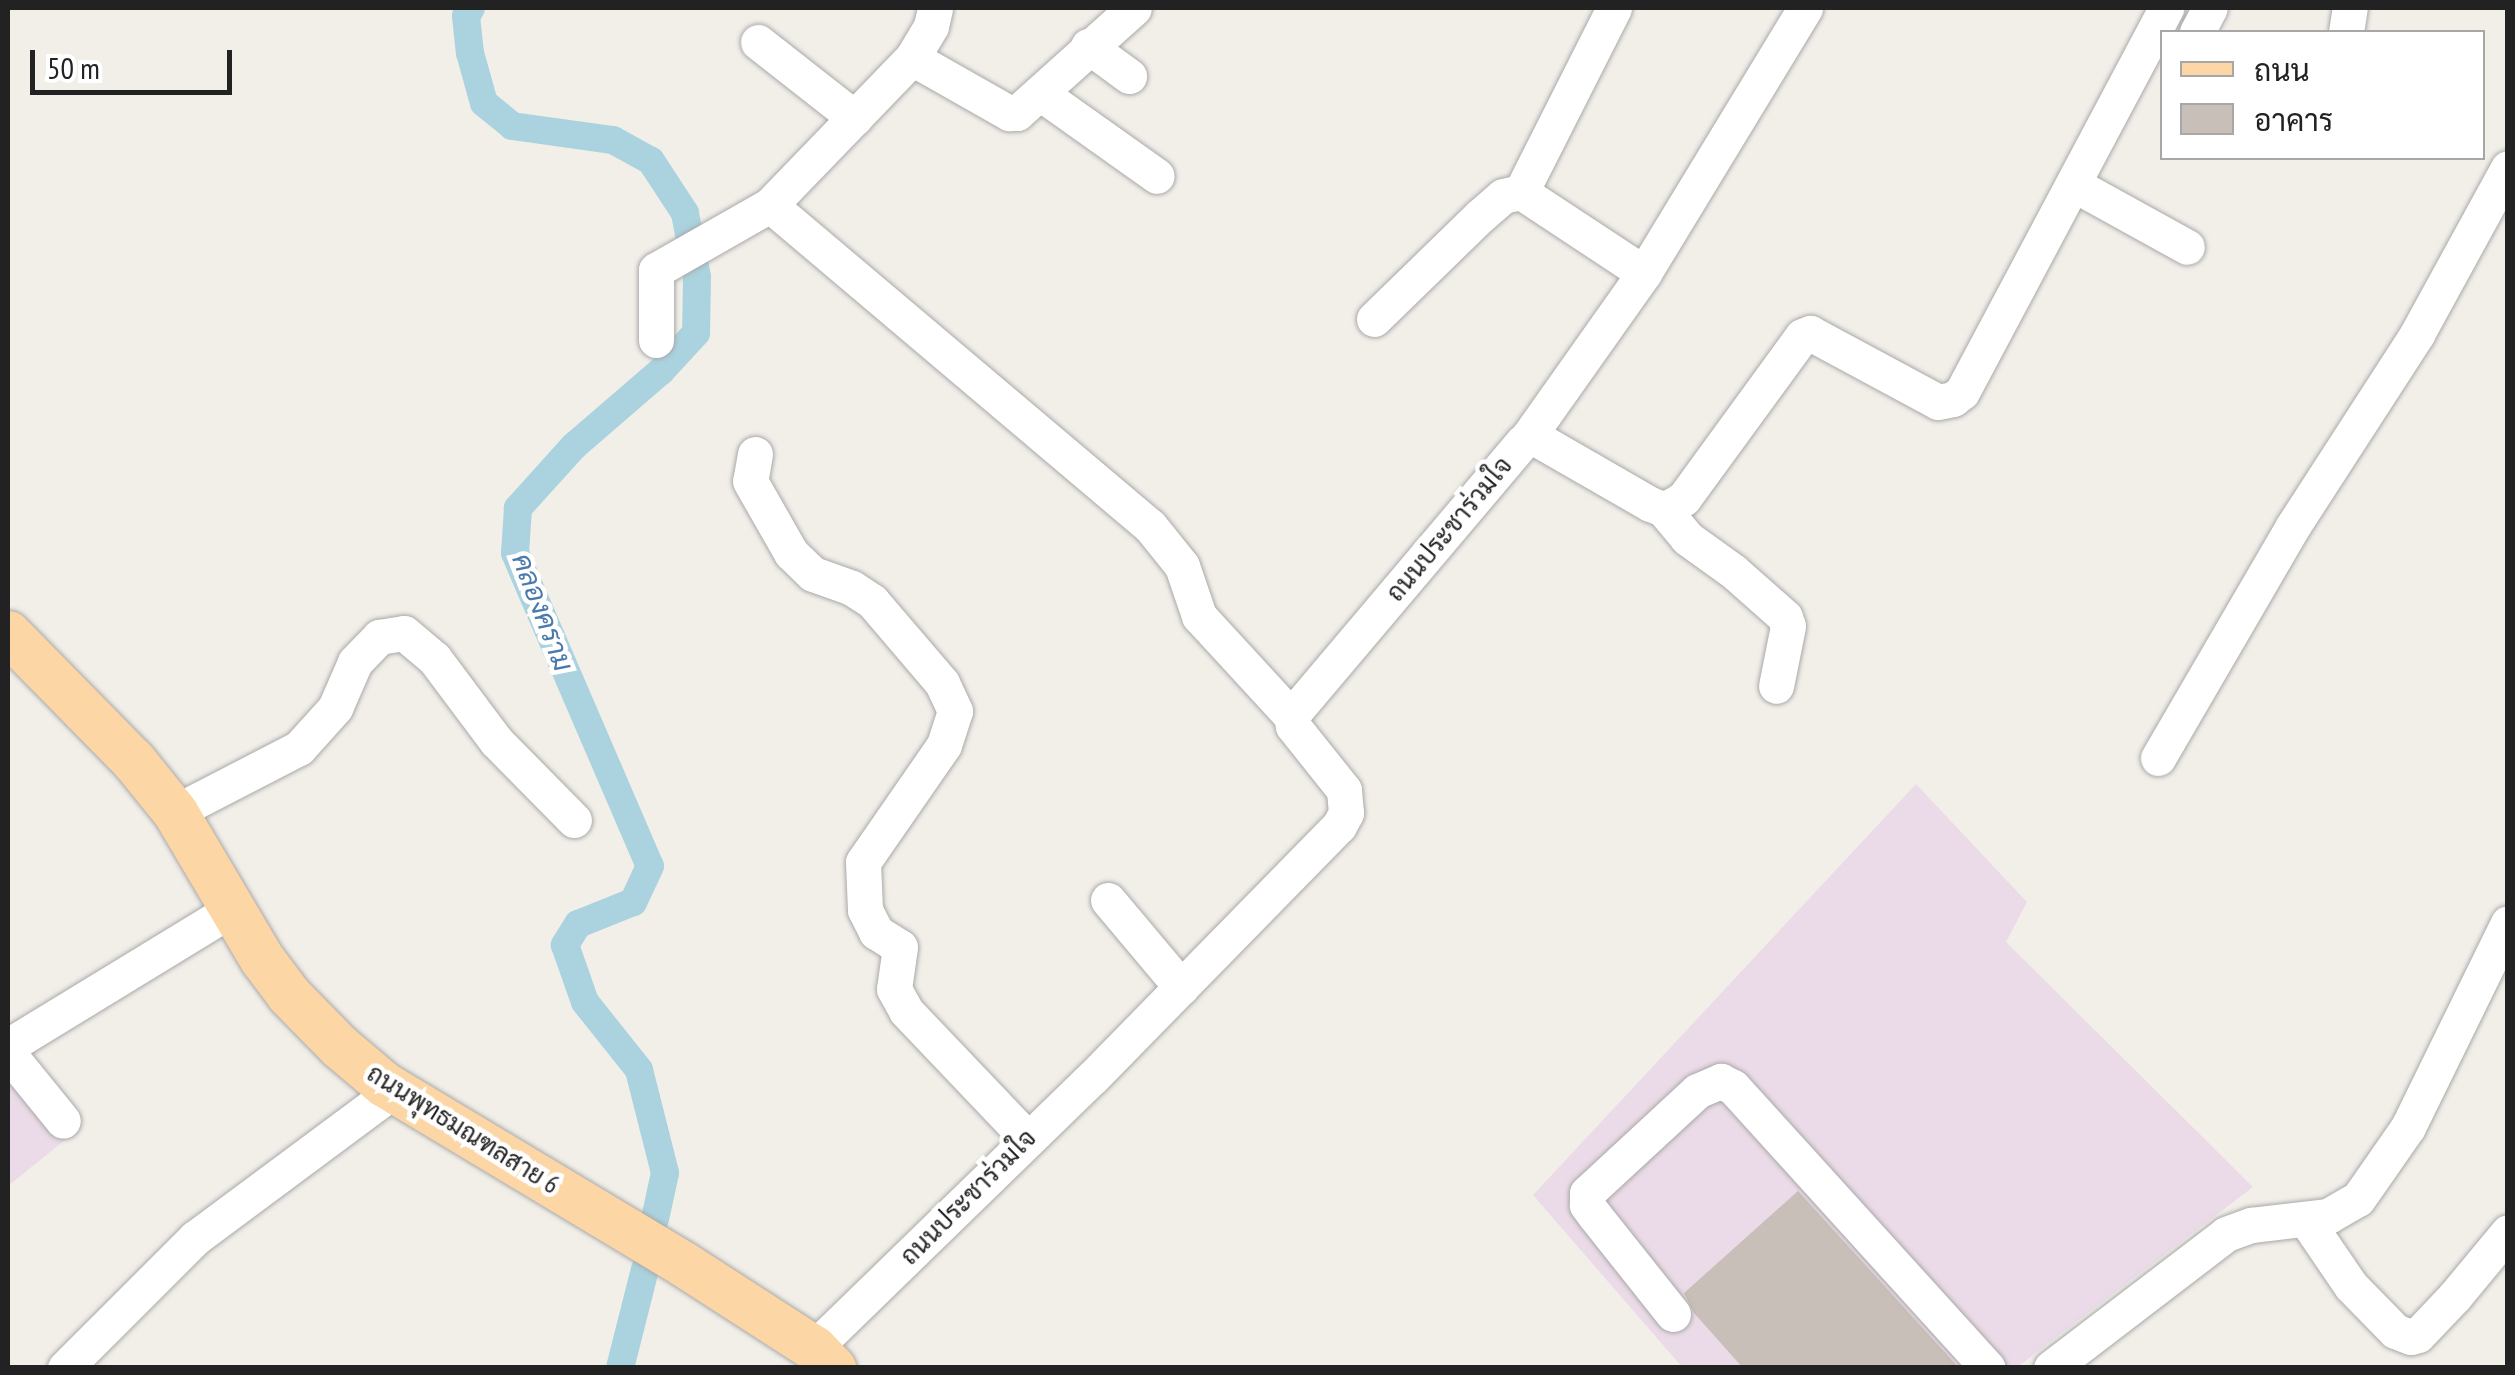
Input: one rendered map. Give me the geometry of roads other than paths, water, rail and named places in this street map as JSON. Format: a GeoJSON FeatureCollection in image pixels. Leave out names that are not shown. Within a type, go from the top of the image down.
{"type":"FeatureCollection","features":[{"type":"Feature","properties":{"kind":"main road","name":"ถนนพุทธมณฑลสาย 6"},"geometry":{"type":"LineString","coordinates":[[8,633],[133,760],[175,812],[289,995],[338,1046],[394,1090],[682,1262],[824,1358]]}},
{"type":"Feature","properties":{"kind":"street"},"geometry":{"type":"LineString","coordinates":[[656,340],[654,276],[689,250],[770,205],[912,58],[931,26],[934,8]]}},
{"type":"Feature","properties":{"kind":"street"},"geometry":{"type":"LineString","coordinates":[[912,58],[1009,113],[1024,109],[1088,46],[1134,8]]}},
{"type":"Feature","properties":{"kind":"street"},"geometry":{"type":"LineString","coordinates":[[1521,192],[1614,8]]}},
{"type":"Feature","properties":{"kind":"street"},"geometry":{"type":"LineString","coordinates":[[1528,436],[1644,273],[1806,8]]}},
{"type":"Feature","properties":{"kind":"street"},"geometry":{"type":"LineString","coordinates":[[1663,508],[1684,498],[1802,336],[1810,333],[1938,402],[1945,404],[1962,392],[2073,184],[2155,44],[2166,8]]}},
{"type":"Feature","properties":{"kind":"street"},"geometry":{"type":"LineString","coordinates":[[2198,30],[2210,8]]}},
{"type":"Feature","properties":{"kind":"street"},"geometry":{"type":"LineString","coordinates":[[758,42],[855,118]]}},
{"type":"Feature","properties":{"kind":"street"},"geometry":{"type":"LineString","coordinates":[[1088,46],[1129,76]]}},
{"type":"Feature","properties":{"kind":"street"},"geometry":{"type":"LineString","coordinates":[[1040,94],[1157,176]]}},
{"type":"Feature","properties":{"kind":"street"},"geometry":{"type":"LineString","coordinates":[[2073,184],[2187,247]]}},
{"type":"Feature","properties":{"kind":"street"},"geometry":{"type":"LineString","coordinates":[[2158,758],[2293,526],[2417,334],[2504,186]]}},
{"type":"Feature","properties":{"kind":"street"},"geometry":{"type":"LineString","coordinates":[[1374,319],[1503,196],[1521,192],[1644,273]]}},
{"type":"Feature","properties":{"kind":"street"},"geometry":{"type":"LineString","coordinates":[[770,205],[1150,526],[1182,566],[1199,616],[1291,716]]}},
{"type":"Feature","properties":{"kind":"street","name":"ถนนประชาร่วมใจ"},"geometry":{"type":"LineString","coordinates":[[824,1358],[1028,1138],[1322,846],[1346,813],[1344,790],[1292,726],[1291,716],[1528,436],[1663,508],[1687,538],[1733,571],[1785,618],[1788,626],[1776,686]]}},
{"type":"Feature","properties":{"kind":"street"},"geometry":{"type":"LineString","coordinates":[[755,454],[750,480],[791,553],[813,574],[872,601],[942,683],[955,710],[933,762],[871,843],[862,862],[865,910],[876,932],[900,947],[894,989],[906,1010],[1028,1138]]}},
{"type":"Feature","properties":{"kind":"street"},"geometry":{"type":"LineString","coordinates":[[175,812],[299,748],[335,708],[355,662],[379,637],[404,633],[434,658],[496,741],[574,820]]}},
{"type":"Feature","properties":{"kind":"street"},"geometry":{"type":"LineString","coordinates":[[1108,900],[1181,987]]}},
{"type":"Feature","properties":{"kind":"street"},"geometry":{"type":"LineString","coordinates":[[63,1121],[8,1050],[234,908]]}},
{"type":"Feature","properties":{"kind":"street"},"geometry":{"type":"LineString","coordinates":[[2051,1368],[2226,1234],[2251,1225],[2306,1220],[2347,1208],[2376,1176],[2408,1127],[2508,923]]}},
{"type":"Feature","properties":{"kind":"street"},"geometry":{"type":"LineString","coordinates":[[1673,1314],[1587,1205],[1587,1193],[1697,1091],[1721,1081],[1733,1086],[1988,1368]]}},
{"type":"Feature","properties":{"kind":"street"},"geometry":{"type":"LineString","coordinates":[[65,1368],[196,1238],[394,1090]]}},
{"type":"Feature","properties":{"kind":"street"},"geometry":{"type":"LineString","coordinates":[[2306,1220],[2351,1286],[2402,1336],[2418,1335],[2508,1232]]}},
{"type":"Feature","properties":{"kind":"waterway","name":"คลองคราม"},"geometry":{"type":"LineString","coordinates":[[471,8],[466,16],[470,53],[484,103],[512,126],[613,140],[651,161],[685,213],[697,277],[696,333],[661,371],[574,446],[518,508],[515,553],[650,866],[633,902],[578,924],[565,945],[585,1002],[639,1070],[665,1173],[655,1219]]}},
{"type":"Feature","properties":{"kind":"waterway","name":"คลองคราม"},"geometry":{"type":"LineString","coordinates":[[620,1368],[645,1269]]}}]}
